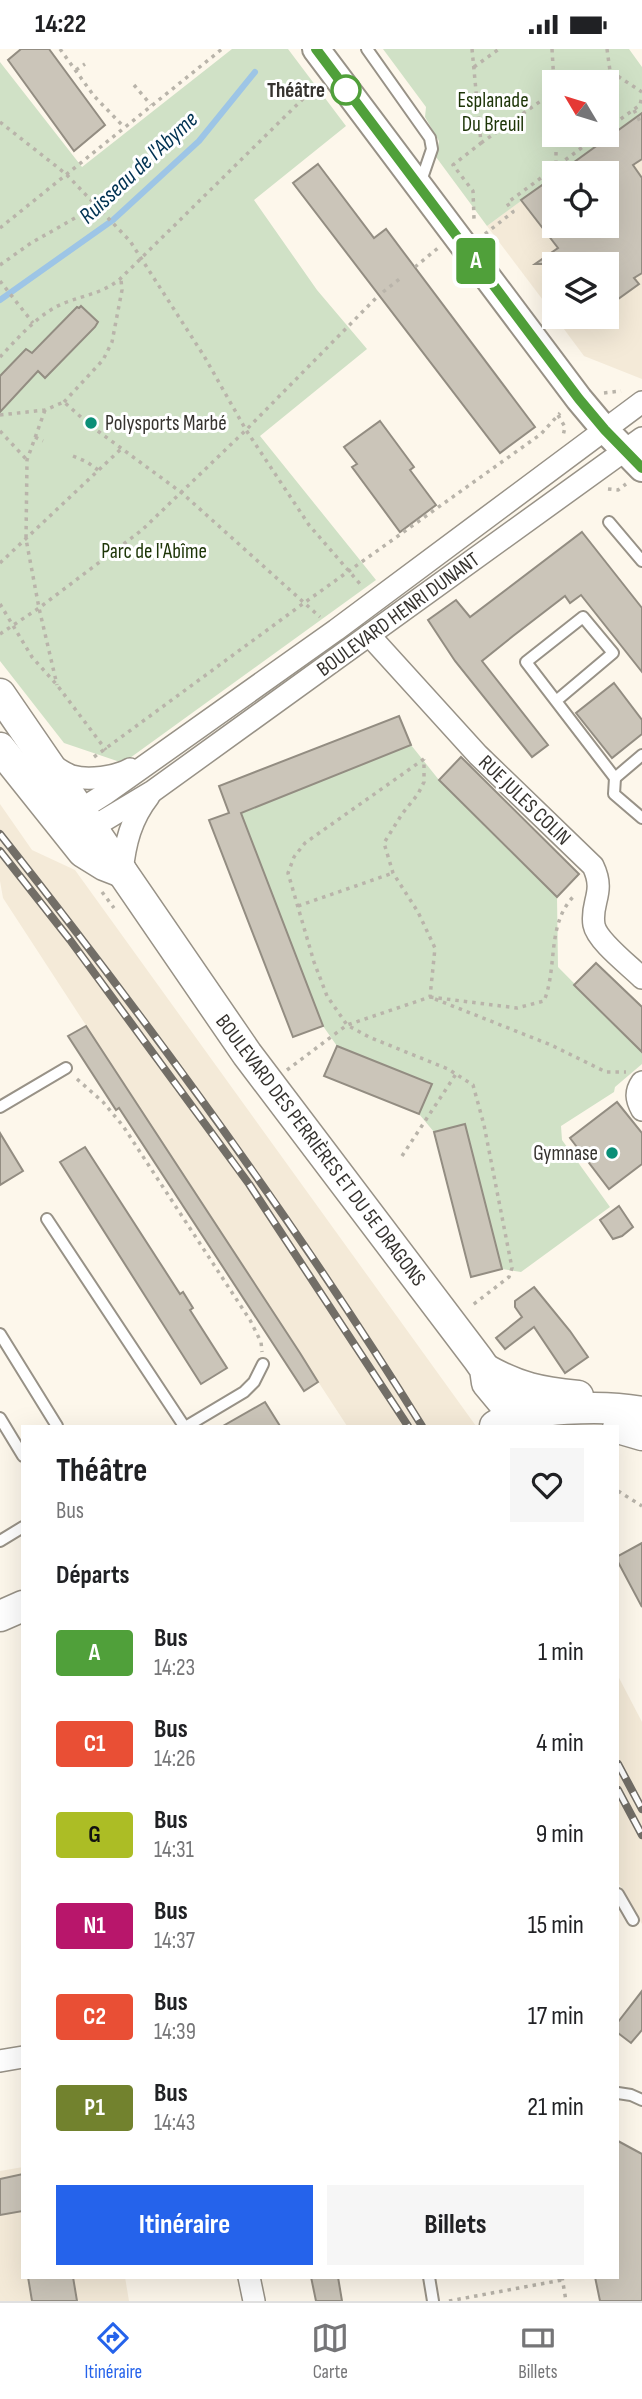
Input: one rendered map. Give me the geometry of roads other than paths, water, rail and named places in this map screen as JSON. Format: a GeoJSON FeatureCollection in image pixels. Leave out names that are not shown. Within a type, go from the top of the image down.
{"type":"FeatureCollection","features":[{"type":"Feature","properties":{"kind":"main road"},"geometry":{"type":"LineString","coordinates":[[0,694],[61,770],[78,820],[83,852],[104,866],[122,872]]}},
{"type":"Feature","properties":{"kind":"main road"},"geometry":{"type":"LineString","coordinates":[[0,726],[78,820]]}},
{"type":"Feature","properties":{"kind":"main road"},"geometry":{"type":"LineString","coordinates":[[0,748],[78,820]]}},
{"type":"Feature","properties":{"kind":"main road","name":"BOULEVARD DES PERRIÈRES ET DU 5E DRAGONS"},"geometry":{"type":"LineString","coordinates":[[122,872],[235,1037],[485,1370],[487,1383],[511,1423]]}},
{"type":"Feature","properties":{"kind":"main road"},"geometry":{"type":"LineString","coordinates":[[485,1370],[510,1383],[538,1392],[586,1397],[629,1416],[642,1435]]}},
{"type":"Feature","properties":{"kind":"main road"},"geometry":{"type":"LineString","coordinates":[[511,1423],[572,1408],[629,1416]]}},
{"type":"Feature","properties":{"kind":"main road"},"geometry":{"type":"LineString","coordinates":[[511,1423],[566,1425]]}},
{"type":"Feature","properties":{"kind":"main road"},"geometry":{"type":"LineString","coordinates":[[0,1616],[21,1607]]}},
{"type":"Feature","properties":{"kind":"street"},"geometry":{"type":"LineString","coordinates":[[324,59],[579,399],[605,430],[636,452]]}},
{"type":"Feature","properties":{"kind":"street","name":"BOULEVARD HENRI DUNANT"},"geometry":{"type":"LineString","coordinates":[[78,820],[105,794],[160,753],[336,630],[642,402]]}},
{"type":"Feature","properties":{"kind":"street","name":"BOULEVARD HENRI DUNANT"},"geometry":{"type":"LineString","coordinates":[[78,820],[153,791],[369,635],[636,452]]}},
{"type":"Feature","properties":{"kind":"street","name":"RUE JULES COLIN"},"geometry":{"type":"LineString","coordinates":[[369,635],[478,755],[584,856],[597,874],[599,891],[594,926],[600,937],[642,978]]}},
{"type":"Feature","properties":{"kind":"street","name":"BOULEVARD HENRI DUNANT"},"geometry":{"type":"LineString","coordinates":[[61,770],[94,778],[124,773],[160,753]]}},
{"type":"Feature","properties":{"kind":"street","name":"BOULEVARD HENRI DUNANT"},"geometry":{"type":"LineString","coordinates":[[122,872],[124,851],[133,821],[153,791]]}},
{"type":"Feature","properties":{"kind":"street"},"geometry":{"type":"LineString","coordinates":[[637,1077],[637,1099],[642,1110]]}},
{"type":"Feature","properties":{"kind":"street"},"geometry":{"type":"LineString","coordinates":[[0,2061],[21,2057]]}},
{"type":"Feature","properties":{"kind":"street"},"geometry":{"type":"LineString","coordinates":[[249,2279],[254,2301]]}},
{"type":"Feature","properties":{"kind":"lane"},"geometry":{"type":"LineString","coordinates":[[367,49],[430,138],[430,160],[419,186]]}},
{"type":"Feature","properties":{"kind":"lane"},"geometry":{"type":"LineString","coordinates":[[609,522],[642,561]]}},
{"type":"Feature","properties":{"kind":"lane"},"geometry":{"type":"LineString","coordinates":[[555,701],[613,653],[583,617],[526,662],[555,701],[615,778],[614,794],[642,818]]}},
{"type":"Feature","properties":{"kind":"lane"},"geometry":{"type":"LineString","coordinates":[[615,778],[642,755]]}},
{"type":"Feature","properties":{"kind":"lane"},"geometry":{"type":"LineString","coordinates":[[0,1107],[66,1068]]}},
{"type":"Feature","properties":{"kind":"lane"},"geometry":{"type":"LineString","coordinates":[[47,1219],[185,1425]]}},
{"type":"Feature","properties":{"kind":"lane"},"geometry":{"type":"LineString","coordinates":[[0,1334],[56,1425]]}},
{"type":"Feature","properties":{"kind":"lane"},"geometry":{"type":"LineString","coordinates":[[188,1425],[244,1392],[254,1382],[263,1364]]}},
{"type":"Feature","properties":{"kind":"lane"},"geometry":{"type":"LineString","coordinates":[[0,1418],[21,1453]]}},
{"type":"Feature","properties":{"kind":"lane"},"geometry":{"type":"LineString","coordinates":[[0,1541],[21,1528]]}},
{"type":"Feature","properties":{"kind":"lane"},"geometry":{"type":"LineString","coordinates":[[619,1896],[633,1920]]}},
{"type":"Feature","properties":{"kind":"lane"},"geometry":{"type":"LineString","coordinates":[[619,2093],[642,2100]]}},
{"type":"Feature","properties":{"kind":"lane"},"geometry":{"type":"LineString","coordinates":[[429,2279],[433,2301]]}},
{"type":"Feature","properties":{"kind":"waterway","name":"Ruisseau de l'Abyme"},"geometry":{"type":"LineString","coordinates":[[0,300],[113,220],[199,141],[255,72]]}},
{"type":"Feature","properties":{"kind":"railway"},"geometry":{"type":"LineString","coordinates":[[0,834],[166,1050],[272,1198],[421,1425]]}},
{"type":"Feature","properties":{"kind":"railway"},"geometry":{"type":"LineString","coordinates":[[0,851],[70,940],[249,1184],[407,1425]]}},
{"type":"Feature","properties":{"kind":"railway"},"geometry":{"type":"LineString","coordinates":[[619,1766],[642,1809]]}},
{"type":"Feature","properties":{"kind":"railway"},"geometry":{"type":"LineString","coordinates":[[619,1792],[642,1835]]}},
{"type":"Feature","properties":{"kind":"place","name":"Théâtre"},"geometry":{"type":"Point","coordinates":[346,90]}},
{"type":"Feature","properties":{"kind":"place","name":"Polysports Marbé"},"geometry":{"type":"Point","coordinates":[91,423]}},
{"type":"Feature","properties":{"kind":"place","name":"Gymnase"},"geometry":{"type":"Point","coordinates":[612,1153]}},
{"type":"Feature","properties":{"kind":"park label","name":"Esplanade Du Breuil"},"geometry":{"type":"Point","coordinates":[493,112]}},
{"type":"Feature","properties":{"kind":"park label","name":"Parc de l'Abîme"},"geometry":{"type":"Point","coordinates":[154,551]}}]}
